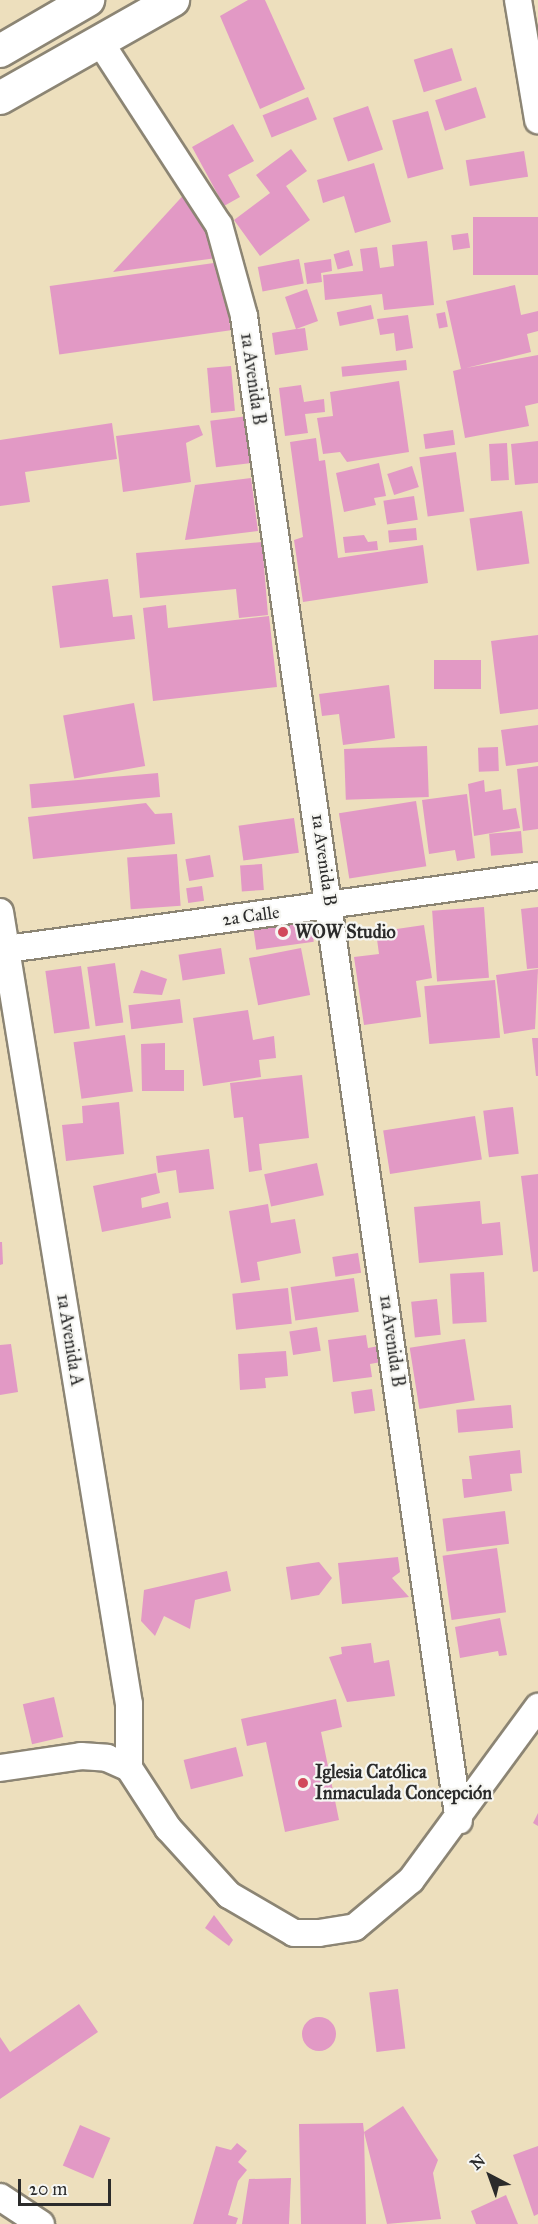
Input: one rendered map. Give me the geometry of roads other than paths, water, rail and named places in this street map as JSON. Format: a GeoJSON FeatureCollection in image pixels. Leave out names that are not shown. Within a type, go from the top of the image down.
{"type":"FeatureCollection","features":[{"type":"Feature","properties":{"kind":"street"},"geometry":{"type":"LineString","coordinates":[[0,51],[88,0]]}},
{"type":"Feature","properties":{"kind":"street"},"geometry":{"type":"LineString","coordinates":[[0,98],[173,0]]}},
{"type":"Feature","properties":{"kind":"street"},"geometry":{"type":"LineString","coordinates":[[525,5],[538,120]]}},
{"type":"Feature","properties":{"kind":"street","name":"1a Avenida B"},"geometry":{"type":"LineString","coordinates":[[100,42],[219,225],[233,269],[330,905],[459,1821]]}},
{"type":"Feature","properties":{"kind":"street","name":"2a Calle"},"geometry":{"type":"LineString","coordinates":[[3,950],[538,876]]}},
{"type":"Feature","properties":{"kind":"street","name":"1a Avenida A"},"geometry":{"type":"LineString","coordinates":[[0,912],[3,950],[129,1704],[129,1768]]}},
{"type":"Feature","properties":{"kind":"street"},"geometry":{"type":"LineString","coordinates":[[0,1768],[81,1756],[107,1758],[129,1768],[168,1828],[229,1895],[294,1933],[355,1927],[383,1908],[459,1821],[538,1707]]}},
{"type":"Feature","properties":{"kind":"street"},"geometry":{"type":"LineString","coordinates":[[0,2197],[41,2224]]}},
{"type":"Feature","properties":{"kind":"place","name":"WOW Studio"},"geometry":{"type":"Point","coordinates":[283,932]}},
{"type":"Feature","properties":{"kind":"place","name":"Iglesia Católica Inmaculada Concepción"},"geometry":{"type":"Point","coordinates":[303,1783]}}]}
